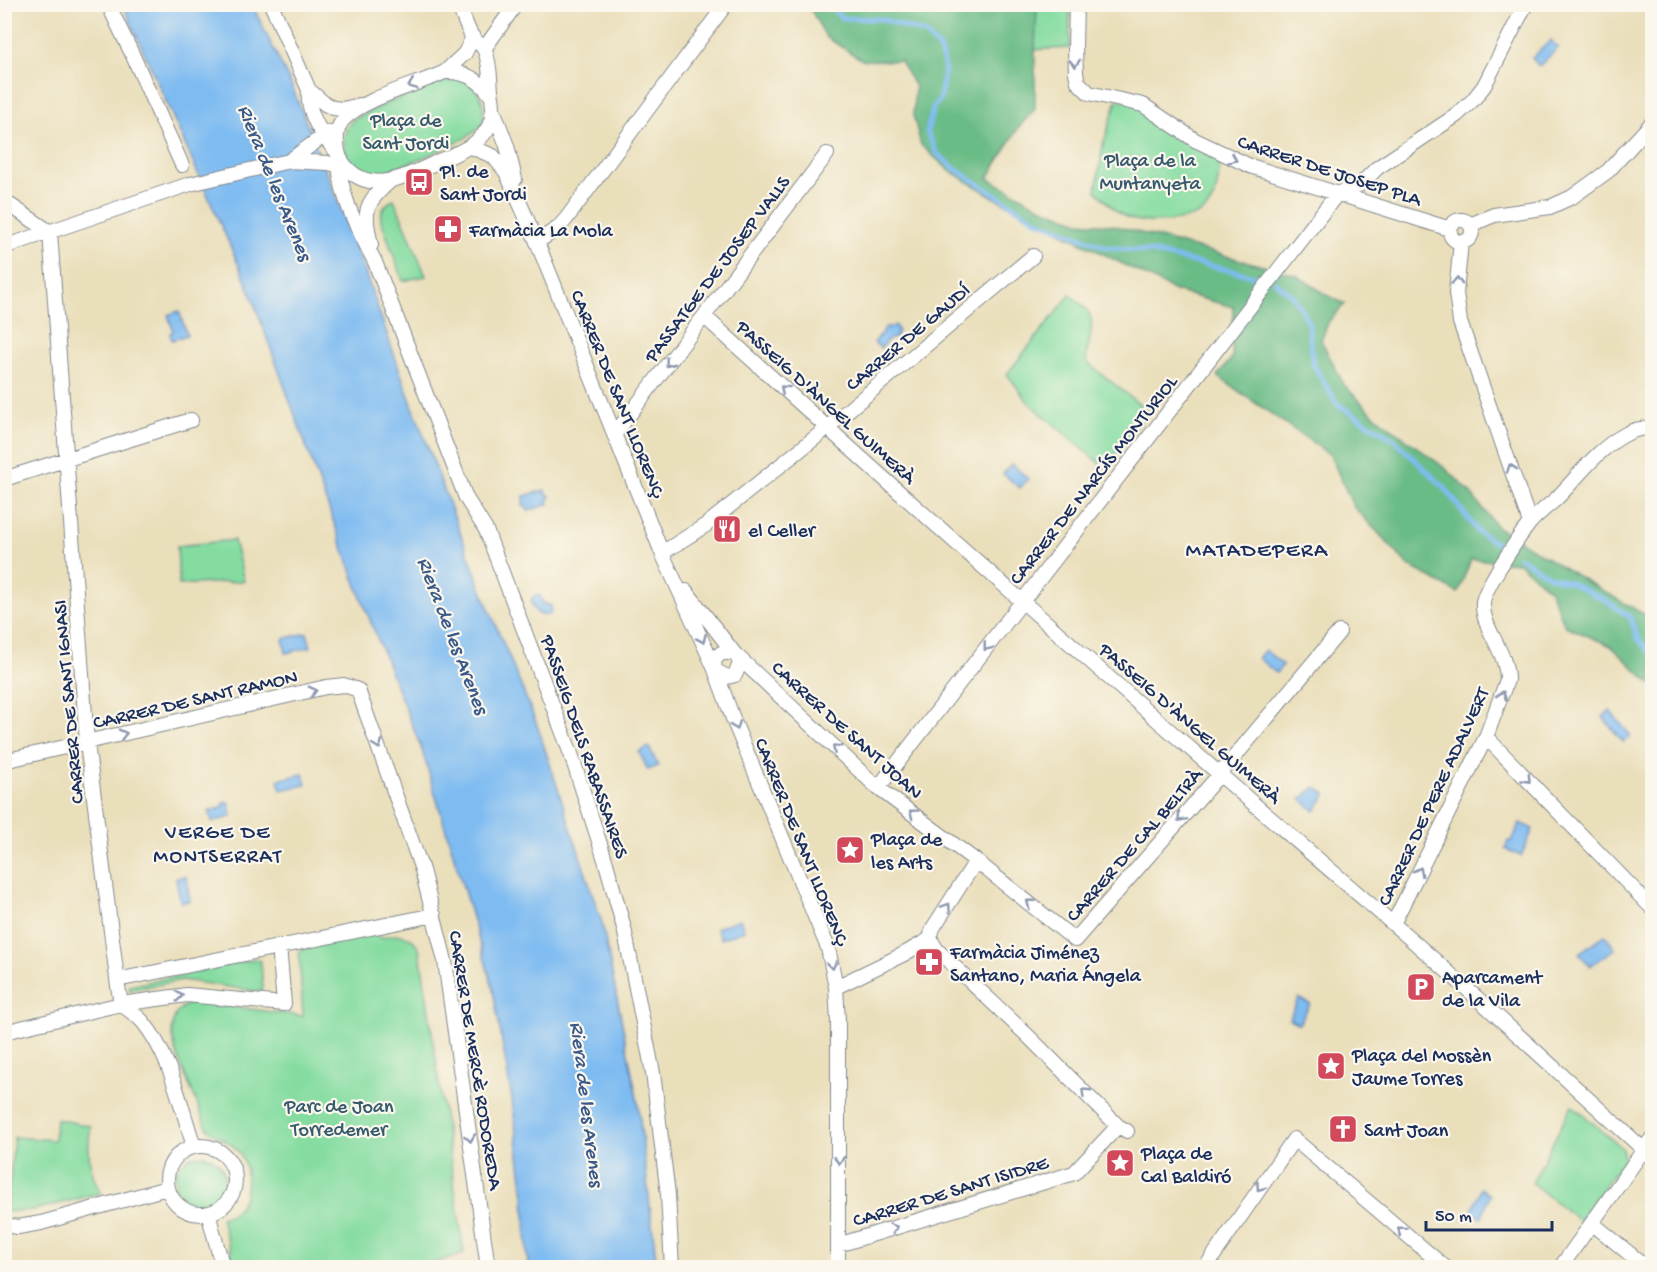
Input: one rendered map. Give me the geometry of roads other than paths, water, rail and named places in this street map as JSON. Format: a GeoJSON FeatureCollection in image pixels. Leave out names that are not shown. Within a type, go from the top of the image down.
{"type":"FeatureCollection","features":[{"type":"Feature","properties":{"kind":"street"},"geometry":{"type":"LineString","coordinates":[[108,4],[182,165]]}},
{"type":"Feature","properties":{"kind":"street"},"geometry":{"type":"LineString","coordinates":[[271,4],[309,90],[333,108],[343,109],[367,103],[445,72],[457,71],[467,74],[485,88],[492,103]]}},
{"type":"Feature","properties":{"kind":"street"},"geometry":{"type":"LineString","coordinates":[[309,90],[308,98],[321,138],[338,161],[354,175],[366,181],[389,182],[471,147],[488,128],[492,103],[488,61],[484,49],[472,37],[458,4]]}},
{"type":"Feature","properties":{"kind":"street"},"geometry":{"type":"LineString","coordinates":[[484,49],[516,4]]}},
{"type":"Feature","properties":{"kind":"street"},"geometry":{"type":"LineString","coordinates":[[537,242],[558,228],[566,219],[726,4]]}},
{"type":"Feature","properties":{"kind":"street","name":"CARRER DE JOSEP PLA"},"geometry":{"type":"LineString","coordinates":[[1076,4],[1076,74],[1078,82],[1089,93],[1143,105],[1195,140],[1250,166],[1450,229]]}},
{"type":"Feature","properties":{"kind":"street"},"geometry":{"type":"LineString","coordinates":[[1337,194],[1361,184],[1377,168],[1457,115],[1473,100],[1484,86],[1526,4]]}},
{"type":"Feature","properties":{"kind":"street"},"geometry":{"type":"LineString","coordinates":[[445,72],[461,58],[472,37]]}},
{"type":"Feature","properties":{"kind":"street"},"geometry":{"type":"LineString","coordinates":[[289,161],[367,103]]}},
{"type":"Feature","properties":{"kind":"street","name":"CARRER DE SANT LLORENÇ"},"geometry":{"type":"LineString","coordinates":[[492,103],[507,146],[518,199]]}},
{"type":"Feature","properties":{"kind":"street"},"geometry":{"type":"LineString","coordinates":[[1470,225],[1494,215],[1550,207],[1572,197],[1608,171],[1653,123]]}},
{"type":"Feature","properties":{"kind":"street"},"geometry":{"type":"LineString","coordinates":[[338,161],[339,126]]}},
{"type":"Feature","properties":{"kind":"street","name":"CARRER DE SANT LLORENÇ"},"geometry":{"type":"LineString","coordinates":[[471,147],[493,156],[501,163],[518,199],[662,553],[715,669],[778,832],[828,948],[836,987],[838,1022],[838,1268]]}},
{"type":"Feature","properties":{"kind":"street","name":"PASSATGE DE JOSEP VALLS"},"geometry":{"type":"LineString","coordinates":[[614,435],[827,154]]}},
{"type":"Feature","properties":{"kind":"street"},"geometry":{"type":"LineString","coordinates":[[4,247],[190,184],[289,161],[338,161]]}},
{"type":"Feature","properties":{"kind":"street","name":"PASSEIG DELS RABASSAIRES"},"geometry":{"type":"LineString","coordinates":[[338,161],[346,200],[358,230],[375,262],[463,489],[486,530],[511,594],[572,754],[606,863],[624,928],[651,1062],[668,1195],[672,1268]]}},
{"type":"Feature","properties":{"kind":"street","name":"PASSEIG DELS RABASSAIRES"},"geometry":{"type":"LineString","coordinates":[[375,262],[367,224],[367,208],[377,192],[389,182]]}},
{"type":"Feature","properties":{"kind":"street","name":"CARRER DE NARCÍS MONTURIOL"},"geometry":{"type":"LineString","coordinates":[[878,788],[1337,194]]}},
{"type":"Feature","properties":{"kind":"street"},"geometry":{"type":"LineString","coordinates":[[4,201],[50,232]]}},
{"type":"Feature","properties":{"kind":"street"},"geometry":{"type":"LineString","coordinates":[[1458,221],[1470,225],[1472,235],[1467,241],[1461,242],[1453,238],[1450,229],[1458,221]]}},
{"type":"Feature","properties":{"kind":"street","name":"CARRER DE SANT IGNASI"},"geometry":{"type":"LineString","coordinates":[[50,232],[87,742],[121,1004]]}},
{"type":"Feature","properties":{"kind":"street"},"geometry":{"type":"LineString","coordinates":[[1461,242],[1456,293],[1460,322],[1530,523]]}},
{"type":"Feature","properties":{"kind":"street","name":"CARRER DE GAUDÍ"},"geometry":{"type":"LineString","coordinates":[[662,553],[706,525],[827,428],[1033,256]]}},
{"type":"Feature","properties":{"kind":"street","name":"PASSEIG D'ÀNGEL GUIMERÀ"},"geometry":{"type":"LineString","coordinates":[[704,316],[1023,601],[1650,1148]]}},
{"type":"Feature","properties":{"kind":"street"},"geometry":{"type":"LineString","coordinates":[[4,479],[191,420]]}},
{"type":"Feature","properties":{"kind":"street","name":"CARRER DE PERE ADALVERT"},"geometry":{"type":"LineString","coordinates":[[1394,924],[1486,737],[1507,680],[1507,670],[1502,653],[1483,611],[1485,592],[1530,523],[1557,498],[1590,461],[1627,433],[1642,428],[1653,428]]}},
{"type":"Feature","properties":{"kind":"street","name":"CARRER DE SANT JOAN"},"geometry":{"type":"LineString","coordinates":[[672,573],[735,655],[878,788],[976,861],[1075,940]]}},
{"type":"Feature","properties":{"kind":"street","name":"CARRER DE CAL BELTRÀ"},"geometry":{"type":"LineString","coordinates":[[1075,940],[1220,774],[1339,632]]}},
{"type":"Feature","properties":{"kind":"street"},"geometry":{"type":"LineString","coordinates":[[721,653],[735,655],[740,664],[735,675],[722,677],[715,669],[715,659],[721,653]]}},
{"type":"Feature","properties":{"kind":"street","name":"CARRER DE SANT RAMON"},"geometry":{"type":"LineString","coordinates":[[4,761],[326,687],[344,685],[358,690]]}},
{"type":"Feature","properties":{"kind":"street","name":"CARRER DE MERCÈ RODOREDA"},"geometry":{"type":"LineString","coordinates":[[358,690],[398,800],[434,915],[445,961],[488,1268]]}},
{"type":"Feature","properties":{"kind":"street"},"geometry":{"type":"LineString","coordinates":[[1486,737],[1653,908]]}},
{"type":"Feature","properties":{"kind":"street"},"geometry":{"type":"LineString","coordinates":[[836,987],[930,939],[933,928],[976,861]]}},
{"type":"Feature","properties":{"kind":"street"},"geometry":{"type":"LineString","coordinates":[[117,980],[434,915]]}},
{"type":"Feature","properties":{"kind":"street","name":"CARRER DE SANT ISIDRE"},"geometry":{"type":"LineString","coordinates":[[838,1245],[1074,1173],[1123,1129],[937,950],[930,939]]}},
{"type":"Feature","properties":{"kind":"street"},"geometry":{"type":"LineString","coordinates":[[4,1032],[121,1004],[187,995],[284,1004],[279,946]]}},
{"type":"Feature","properties":{"kind":"street"},"geometry":{"type":"LineString","coordinates":[[121,1004],[142,1021],[160,1051],[171,1074],[194,1146]]}},
{"type":"Feature","properties":{"kind":"street"},"geometry":{"type":"LineString","coordinates":[[1205,1268],[1294,1139],[1446,1268]]}},
{"type":"Feature","properties":{"kind":"street"},"geometry":{"type":"LineString","coordinates":[[206,1145],[218,1150],[227,1157],[234,1173],[233,1191],[227,1201],[218,1209],[208,1213],[189,1212],[177,1204],[167,1188],[166,1175],[170,1163],[177,1154],[194,1146],[206,1145]]}},
{"type":"Feature","properties":{"kind":"street"},"geometry":{"type":"LineString","coordinates":[[1560,1268],[1650,1148]]}},
{"type":"Feature","properties":{"kind":"street"},"geometry":{"type":"LineString","coordinates":[[4,1225],[18,1227],[41,1223],[167,1188]]}},
{"type":"Feature","properties":{"kind":"street"},"geometry":{"type":"LineString","coordinates":[[208,1213],[223,1268]]}},
{"type":"Feature","properties":{"kind":"street"},"geometry":{"type":"LineString","coordinates":[[1592,1223],[1647,1268]]}},
{"type":"Feature","properties":{"kind":"water","name":"Riera de les Arenes"},"geometry":{"type":"Polygon","coordinates":[[[123,5],[252,5],[290,82],[357,249],[407,391],[485,599],[536,722],[602,923],[638,1103],[657,1267],[528,1267],[524,1196],[512,1099],[492,984],[422,750],[362,600],[248,286],[123,5]]]}},
{"type":"Feature","properties":{"kind":"water"},"geometry":{"type":"Polygon","coordinates":[[[1551,40],[1558,48],[1539,66],[1532,58],[1551,40]]]}},
{"type":"Feature","properties":{"kind":"water"},"geometry":{"type":"Polygon","coordinates":[[[179,311],[187,335],[172,340],[170,334],[173,330],[168,315],[179,311]]]}},
{"type":"Feature","properties":{"kind":"water"},"geometry":{"type":"Polygon","coordinates":[[[895,325],[898,330],[896,337],[888,340],[881,348],[874,343],[886,327],[895,325]]]}},
{"type":"Feature","properties":{"kind":"water"},"geometry":{"type":"Polygon","coordinates":[[[1012,464],[1028,479],[1020,488],[1003,474],[1012,464]]]}},
{"type":"Feature","properties":{"kind":"water"},"geometry":{"type":"Polygon","coordinates":[[[545,490],[546,494],[551,496],[549,504],[528,511],[527,507],[523,506],[524,496],[545,490]]]}},
{"type":"Feature","properties":{"kind":"water"},"geometry":{"type":"Polygon","coordinates":[[[535,595],[540,596],[543,603],[551,606],[552,610],[549,615],[539,614],[535,610],[531,600],[535,595]]]}},
{"type":"Feature","properties":{"kind":"water"},"geometry":{"type":"Polygon","coordinates":[[[307,633],[311,647],[286,653],[283,639],[307,633]]]}},
{"type":"Feature","properties":{"kind":"water"},"geometry":{"type":"Polygon","coordinates":[[[1265,650],[1283,665],[1276,673],[1258,658],[1265,650]]]}},
{"type":"Feature","properties":{"kind":"water"},"geometry":{"type":"Polygon","coordinates":[[[1610,711],[1631,736],[1623,742],[1603,717],[1610,711]]]}},
{"type":"Feature","properties":{"kind":"water"},"geometry":{"type":"Polygon","coordinates":[[[649,747],[658,766],[648,770],[639,752],[649,747]]]}},
{"type":"Feature","properties":{"kind":"water"},"geometry":{"type":"Polygon","coordinates":[[[303,774],[306,785],[281,790],[278,780],[303,774]]]}},
{"type":"Feature","properties":{"kind":"water"},"geometry":{"type":"Polygon","coordinates":[[[1316,787],[1326,794],[1315,811],[1301,799],[1316,787]]]}},
{"type":"Feature","properties":{"kind":"water"},"geometry":{"type":"Polygon","coordinates":[[[229,802],[232,817],[212,822],[209,811],[222,808],[224,803],[229,802]]]}},
{"type":"Feature","properties":{"kind":"water"},"geometry":{"type":"Polygon","coordinates":[[[1520,823],[1533,829],[1521,856],[1505,849],[1508,841],[1512,841],[1520,823]]]}},
{"type":"Feature","properties":{"kind":"water"},"geometry":{"type":"Polygon","coordinates":[[[186,876],[190,901],[180,902],[176,878],[186,876]]]}},
{"type":"Feature","properties":{"kind":"water"},"geometry":{"type":"Polygon","coordinates":[[[740,919],[744,930],[721,939],[716,928],[740,919]]]}},
{"type":"Feature","properties":{"kind":"water"},"geometry":{"type":"Polygon","coordinates":[[[1605,935],[1615,949],[1590,966],[1579,953],[1605,935]]]}},
{"type":"Feature","properties":{"kind":"water"},"geometry":{"type":"Polygon","coordinates":[[[1299,998],[1310,1004],[1299,1024],[1289,1019],[1299,998]]]}},
{"type":"Feature","properties":{"kind":"water"},"geometry":{"type":"Polygon","coordinates":[[[1481,1188],[1490,1195],[1481,1218],[1472,1211],[1481,1188]]]}},
{"type":"Feature","properties":{"kind":"waterway"},"geometry":{"type":"LineString","coordinates":[[828,4],[842,18],[882,19],[926,34],[940,50],[945,68],[940,99],[933,108],[927,132],[937,154],[958,171],[1036,220],[1106,247],[1151,252],[1254,276]]}},
{"type":"Feature","properties":{"kind":"waterway"},"geometry":{"type":"LineString","coordinates":[[1275,282],[1294,297],[1308,321],[1313,364],[1337,404],[1392,438],[1445,488],[1478,532],[1503,547]]}},
{"type":"Feature","properties":{"kind":"waterway"},"geometry":{"type":"LineString","coordinates":[[1519,557],[1549,576],[1571,583],[1605,600],[1630,617],[1638,639],[1652,654]]}},
{"type":"Feature","properties":{"kind":"place","name":"Pl. de Sant Jordi"},"geometry":{"type":"Point","coordinates":[419,182]}},
{"type":"Feature","properties":{"kind":"place","name":"Farmàcia La Mola"},"geometry":{"type":"Point","coordinates":[448,229]}},
{"type":"Feature","properties":{"kind":"place","name":"el Celler"},"geometry":{"type":"Point","coordinates":[727,529]}},
{"type":"Feature","properties":{"kind":"place","name":"Plaça de les Arts"},"geometry":{"type":"Point","coordinates":[850,850]}},
{"type":"Feature","properties":{"kind":"place","name":"Farmàcia Jiménez Santano, Maria Ángela"},"geometry":{"type":"Point","coordinates":[929,962]}},
{"type":"Feature","properties":{"kind":"place","name":"Aparcament de la Vila"},"geometry":{"type":"Point","coordinates":[1421,987]}},
{"type":"Feature","properties":{"kind":"place","name":"Plaça del Mossèn Jaume Torres"},"geometry":{"type":"Point","coordinates":[1331,1066]}},
{"type":"Feature","properties":{"kind":"place","name":"Sant Joan"},"geometry":{"type":"Point","coordinates":[1343,1129]}},
{"type":"Feature","properties":{"kind":"place","name":"Plaça de Cal Baldiró"},"geometry":{"type":"Point","coordinates":[1120,1163]}},
{"type":"Feature","properties":{"kind":"district","name":"MATADEPERA"},"geometry":{"type":"Point","coordinates":[1257,548]}},
{"type":"Feature","properties":{"kind":"district","name":"VERGE DE MONTSERRAT"},"geometry":{"type":"Point","coordinates":[218,843]}},
{"type":"Feature","properties":{"kind":"park label","name":"Plaça de Sant Jordi"},"geometry":{"type":"Point","coordinates":[406,130]}},
{"type":"Feature","properties":{"kind":"park label","name":"Plaça de la Muntanyeta"},"geometry":{"type":"Point","coordinates":[1150,170]}},
{"type":"Feature","properties":{"kind":"park label","name":"Parc de Joan Torredemer"},"geometry":{"type":"Point","coordinates":[339,1116]}}]}
